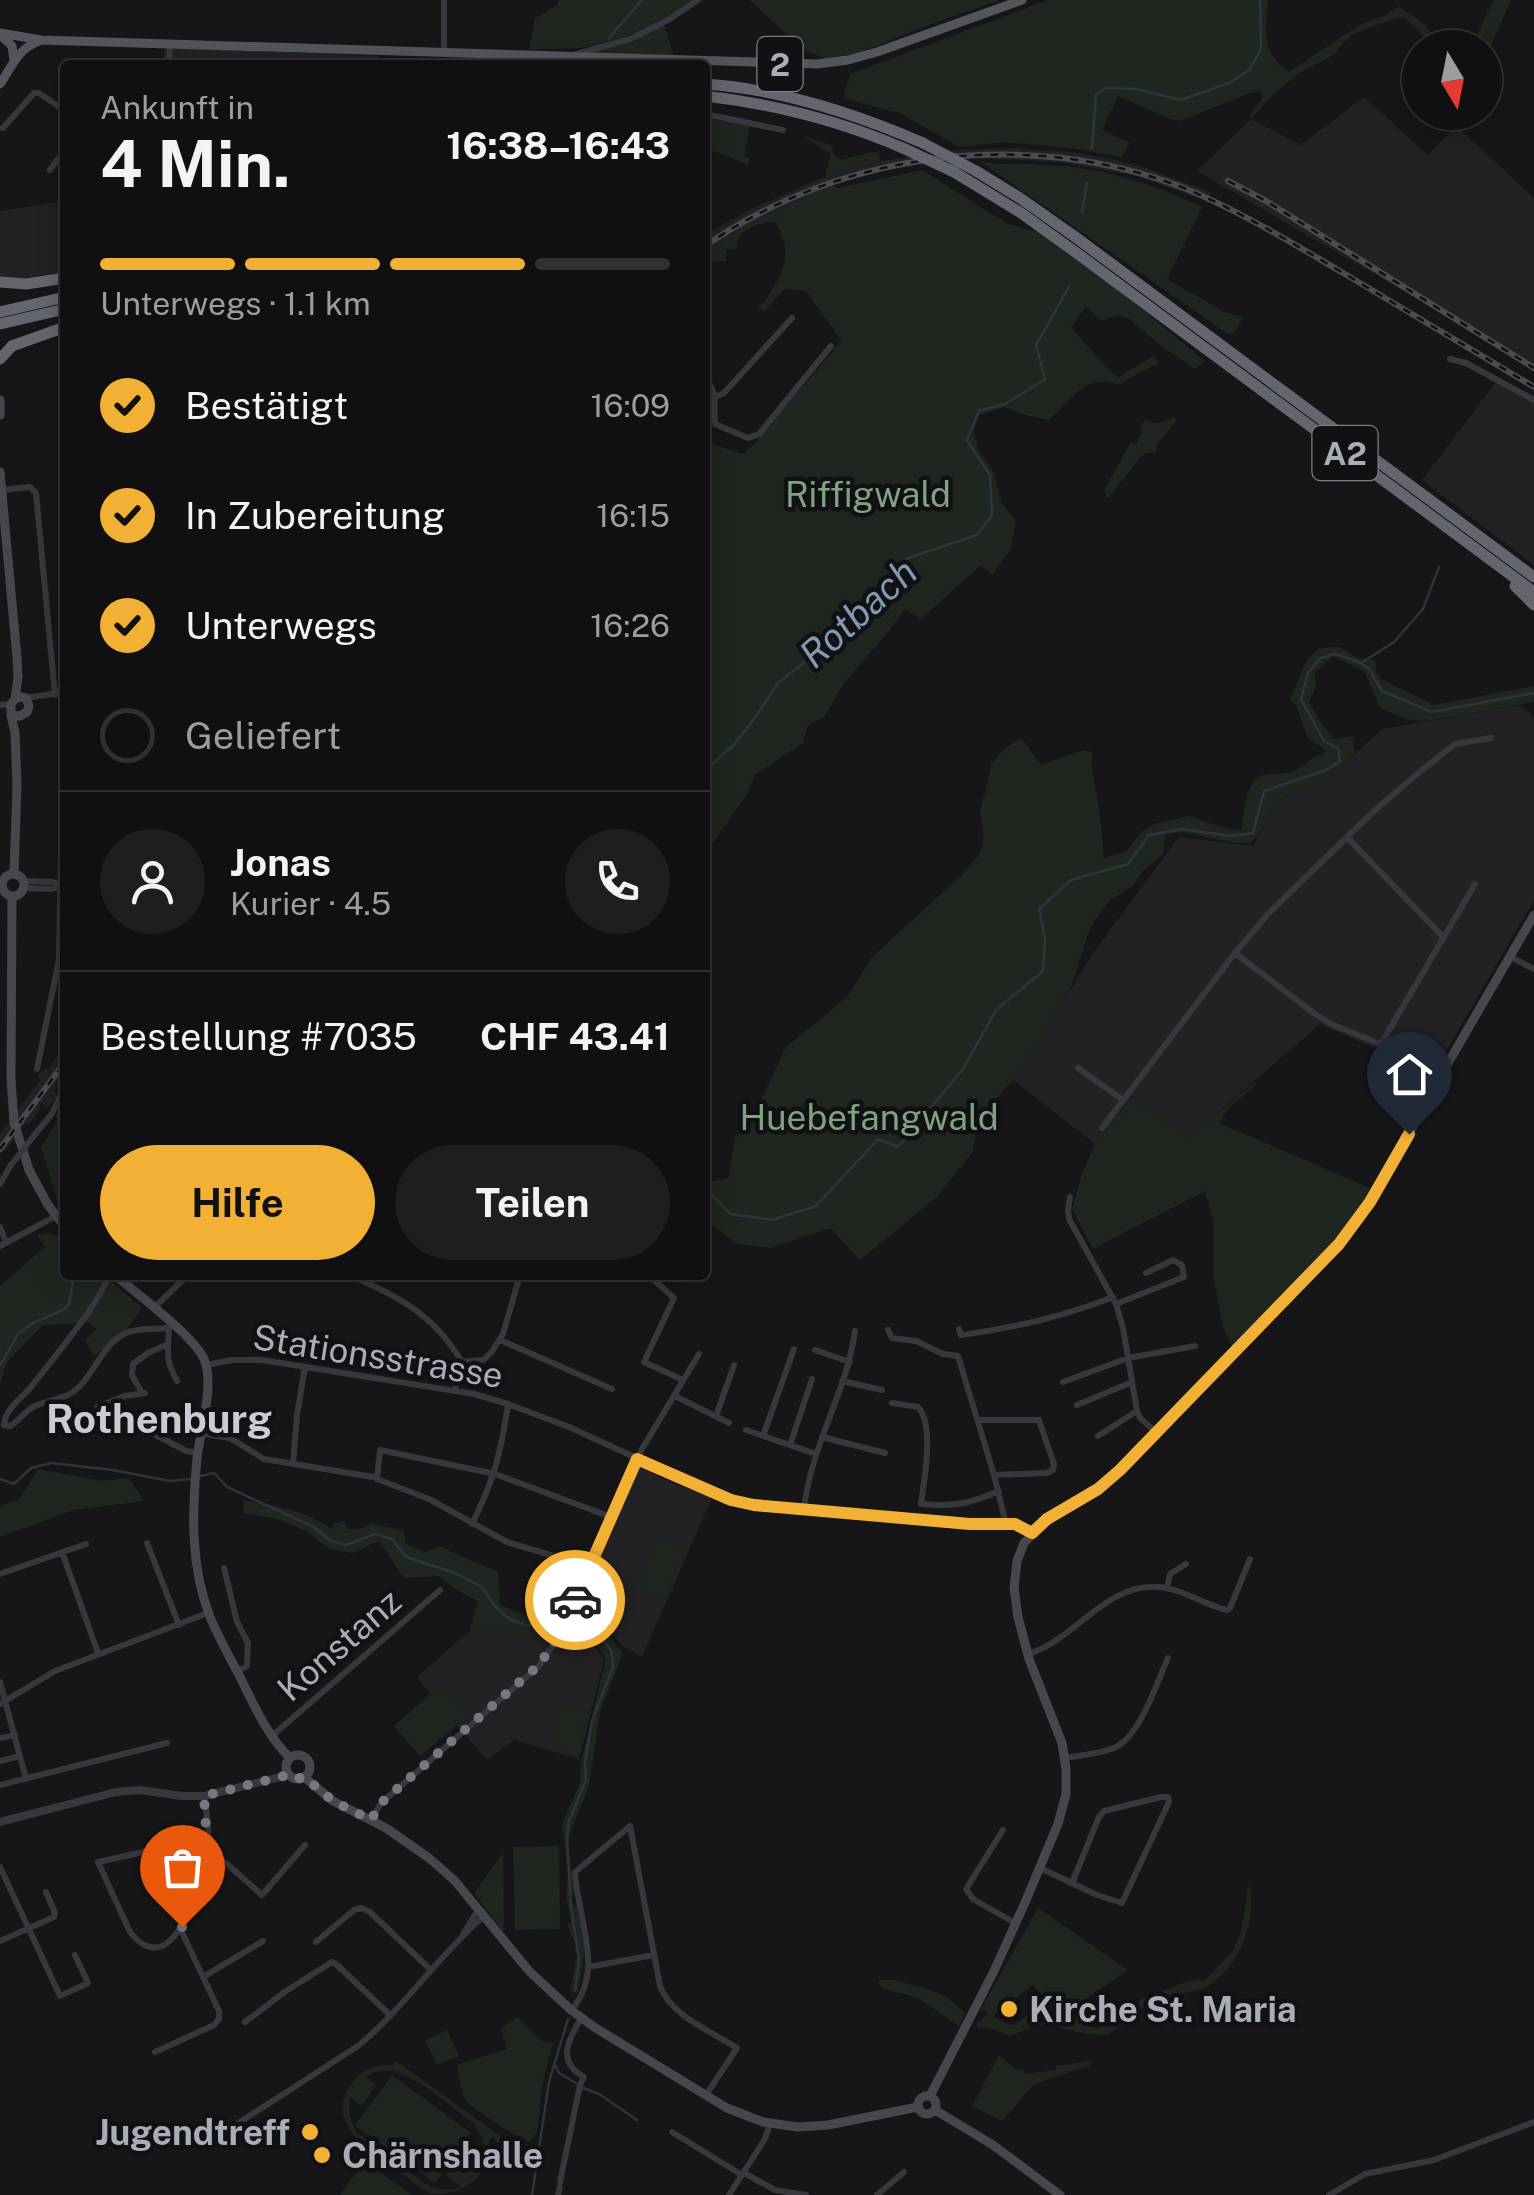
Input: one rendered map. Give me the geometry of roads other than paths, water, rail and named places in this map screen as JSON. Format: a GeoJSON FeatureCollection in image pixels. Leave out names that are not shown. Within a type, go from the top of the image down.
{"type":"FeatureCollection","features":[{"type":"Feature","properties":{"kind":"highway","name":"A2"},"geometry":{"type":"LineString","coordinates":[[710,85],[801,100],[864,120],[923,143],[976,171],[1534,577]]}},
{"type":"Feature","properties":{"kind":"highway","name":"A2"},"geometry":{"type":"LineString","coordinates":[[710,97],[772,106],[860,130],[1025,208]]}},
{"type":"Feature","properties":{"kind":"highway"},"geometry":{"type":"LineString","coordinates":[[0,282],[26,284],[60,279]]}},
{"type":"Feature","properties":{"kind":"highway","name":"A2"},"geometry":{"type":"LineString","coordinates":[[1131,286],[1534,592]]}},
{"type":"Feature","properties":{"kind":"highway"},"geometry":{"type":"LineString","coordinates":[[0,312],[60,298]]}},
{"type":"Feature","properties":{"kind":"highway"},"geometry":{"type":"LineString","coordinates":[[0,324],[60,310]]}},
{"type":"Feature","properties":{"kind":"highway"},"geometry":{"type":"LineString","coordinates":[[0,358],[6,346],[60,329]]}},
{"type":"Feature","properties":{"kind":"highway"},"geometry":{"type":"LineString","coordinates":[[1463,540],[1534,605]]}},
{"type":"Feature","properties":{"kind":"main road","name":"2"},"geometry":{"type":"LineString","coordinates":[[710,63],[839,62],[1022,0]]}},
{"type":"Feature","properties":{"kind":"main road","name":"2"},"geometry":{"type":"LineString","coordinates":[[0,34],[41,40],[586,60]]}},
{"type":"Feature","properties":{"kind":"main road"},"geometry":{"type":"LineString","coordinates":[[0,34],[12,46],[14,60]]}},
{"type":"Feature","properties":{"kind":"main road"},"geometry":{"type":"LineString","coordinates":[[0,84],[24,48],[41,40]]}},
{"type":"Feature","properties":{"kind":"main road"},"geometry":{"type":"LineString","coordinates":[[0,400],[0,415]]}},
{"type":"Feature","properties":{"kind":"main road"},"geometry":{"type":"LineString","coordinates":[[0,472],[18,676],[15,733],[20,881],[19,894],[6,893],[1,884],[7,875],[20,881]]}},
{"type":"Feature","properties":{"kind":"main road"},"geometry":{"type":"LineString","coordinates":[[12,896],[10,1060],[14,1122],[26,1165],[60,1220]]}},
{"type":"Feature","properties":{"kind":"main road"},"geometry":{"type":"LineString","coordinates":[[936,2110],[926,2115],[921,2112],[920,2099],[930,2096],[987,1986],[1063,1808],[1065,1758],[1028,1654],[1016,1607],[1014,1582],[1019,1555],[1032,1533],[1047,1519],[1098,1489],[1157,1434],[1348,1234],[1380,1186],[1534,915]]}},
{"type":"Feature","properties":{"kind":"main road"},"geometry":{"type":"LineString","coordinates":[[118,1280],[196,1348],[206,1366],[194,1502],[195,1556],[208,1612],[271,1736],[290,1757]]}},
{"type":"Feature","properties":{"kind":"main road"},"geometry":{"type":"LineString","coordinates":[[299,1754],[308,1759],[310,1769],[304,1777],[288,1775],[285,1766],[290,1757],[299,1754]]}},
{"type":"Feature","properties":{"kind":"main road"},"geometry":{"type":"LineString","coordinates":[[304,1777],[333,1801],[399,1836],[429,1858],[455,1881],[529,1971],[581,2018],[737,2113],[770,2124],[798,2127],[918,2107]]}},
{"type":"Feature","properties":{"kind":"main road"},"geometry":{"type":"LineString","coordinates":[[930,2096],[936,2102],[936,2110]]}},
{"type":"Feature","properties":{"kind":"main road"},"geometry":{"type":"LineString","coordinates":[[936,2110],[1060,2195]]}},
{"type":"Feature","properties":{"kind":"street"},"geometry":{"type":"LineString","coordinates":[[444,0],[444,53]]}},
{"type":"Feature","properties":{"kind":"street"},"geometry":{"type":"LineString","coordinates":[[567,58],[630,39],[698,0]]}},
{"type":"Feature","properties":{"kind":"street"},"geometry":{"type":"LineString","coordinates":[[169,60],[170,44]]}},
{"type":"Feature","properties":{"kind":"street"},"geometry":{"type":"LineString","coordinates":[[3,128],[34,93],[60,108]]}},
{"type":"Feature","properties":{"kind":"street"},"geometry":{"type":"LineString","coordinates":[[710,115],[783,130]]}},
{"type":"Feature","properties":{"kind":"street"},"geometry":{"type":"LineString","coordinates":[[50,170],[60,157]]}},
{"type":"Feature","properties":{"kind":"street"},"geometry":{"type":"LineString","coordinates":[[715,397],[724,394],[792,318]]}},
{"type":"Feature","properties":{"kind":"street"},"geometry":{"type":"LineString","coordinates":[[710,386],[715,397],[715,424],[753,437],[831,346]]}},
{"type":"Feature","properties":{"kind":"street"},"geometry":{"type":"LineString","coordinates":[[1450,359],[1466,363],[1534,400]]}},
{"type":"Feature","properties":{"kind":"street"},"geometry":{"type":"LineString","coordinates":[[2,490],[30,488],[36,492],[52,696]]}},
{"type":"Feature","properties":{"kind":"street"},"geometry":{"type":"LineString","coordinates":[[15,707],[60,694]]}},
{"type":"Feature","properties":{"kind":"street"},"geometry":{"type":"LineString","coordinates":[[1102,1128],[1268,914],[1384,802],[1456,744],[1490,738]]}},
{"type":"Feature","properties":{"kind":"street"},"geometry":{"type":"LineString","coordinates":[[1347,837],[1443,937]]}},
{"type":"Feature","properties":{"kind":"street"},"geometry":{"type":"LineString","coordinates":[[20,881],[60,886]]}},
{"type":"Feature","properties":{"kind":"street"},"geometry":{"type":"LineString","coordinates":[[1382,1044],[1475,884]]}},
{"type":"Feature","properties":{"kind":"street"},"geometry":{"type":"LineString","coordinates":[[1234,954],[1315,1014],[1444,1070]]}},
{"type":"Feature","properties":{"kind":"street"},"geometry":{"type":"LineString","coordinates":[[1511,957],[1534,969]]}},
{"type":"Feature","properties":{"kind":"street"},"geometry":{"type":"LineString","coordinates":[[37,1068],[60,969]]}},
{"type":"Feature","properties":{"kind":"street"},"geometry":{"type":"LineString","coordinates":[[1078,1068],[1122,1100]]}},
{"type":"Feature","properties":{"kind":"street"},"geometry":{"type":"LineString","coordinates":[[0,1184],[60,1097]]}},
{"type":"Feature","properties":{"kind":"street"},"geometry":{"type":"LineString","coordinates":[[1070,1196],[1070,1219],[1114,1300],[1140,1418],[1157,1434]]}},
{"type":"Feature","properties":{"kind":"street"},"geometry":{"type":"LineString","coordinates":[[0,1227],[3,1244],[60,1222]]}},
{"type":"Feature","properties":{"kind":"street"},"geometry":{"type":"LineString","coordinates":[[959,1329],[961,1335],[1026,1325],[1184,1277],[1182,1265],[1173,1260],[1146,1273]]}},
{"type":"Feature","properties":{"kind":"street"},"geometry":{"type":"LineString","coordinates":[[108,1280],[29,1389],[6,1414],[4,1425],[10,1426],[33,1406],[56,1401],[76,1390],[114,1341],[126,1333],[171,1327],[167,1358],[177,1381]]}},
{"type":"Feature","properties":{"kind":"street"},"geometry":{"type":"LineString","coordinates":[[151,1306],[182,1280]]}},
{"type":"Feature","properties":{"kind":"street"},"geometry":{"type":"LineString","coordinates":[[361,1280],[419,1311],[452,1347],[460,1362],[455,1391]]}},
{"type":"Feature","properties":{"kind":"street"},"geometry":{"type":"LineString","coordinates":[[460,1362],[483,1360],[500,1340],[518,1280]]}},
{"type":"Feature","properties":{"kind":"street"},"geometry":{"type":"LineString","coordinates":[[652,1280],[674,1298],[644,1362],[683,1380]]}},
{"type":"Feature","properties":{"kind":"street"},"geometry":{"type":"LineString","coordinates":[[888,1330],[892,1338],[916,1341],[943,1354],[958,1356],[1006,1524]]}},
{"type":"Feature","properties":{"kind":"street"},"geometry":{"type":"LineString","coordinates":[[804,1510],[807,1483],[850,1362],[855,1331]]}},
{"type":"Feature","properties":{"kind":"street"},"geometry":{"type":"LineString","coordinates":[[500,1340],[612,1390]]}},
{"type":"Feature","properties":{"kind":"street"},"geometry":{"type":"LineString","coordinates":[[166,1346],[137,1360],[131,1369],[144,1393],[98,1405],[101,1430],[104,1433],[142,1427],[186,1451],[198,1453]]}},
{"type":"Feature","properties":{"kind":"street"},"geometry":{"type":"LineString","coordinates":[[1063,1382],[1128,1358],[1195,1346]]}},
{"type":"Feature","properties":{"kind":"street"},"geometry":{"type":"LineString","coordinates":[[764,1436],[794,1349]]}},
{"type":"Feature","properties":{"kind":"street"},"geometry":{"type":"LineString","coordinates":[[815,1350],[850,1362]]}},
{"type":"Feature","properties":{"kind":"street"},"geometry":{"type":"LineString","coordinates":[[371,1820],[381,1803],[538,1666],[560,1632],[637,1459],[699,1354]]}},
{"type":"Feature","properties":{"kind":"street","name":"Stationsstrasse"},"geometry":{"type":"LineString","coordinates":[[206,1366],[245,1359],[455,1391],[508,1404],[539,1414],[731,1500],[951,1523],[1020,1525],[1032,1533]]}},
{"type":"Feature","properties":{"kind":"street"},"geometry":{"type":"LineString","coordinates":[[716,1416],[734,1365]]}},
{"type":"Feature","properties":{"kind":"street"},"geometry":{"type":"LineString","coordinates":[[293,1464],[305,1368]]}},
{"type":"Feature","properties":{"kind":"street"},"geometry":{"type":"LineString","coordinates":[[790,1445],[812,1379]]}},
{"type":"Feature","properties":{"kind":"street"},"geometry":{"type":"LineString","coordinates":[[842,1381],[882,1390]]}},
{"type":"Feature","properties":{"kind":"street"},"geometry":{"type":"LineString","coordinates":[[1077,1405],[1132,1382]]}},
{"type":"Feature","properties":{"kind":"street"},"geometry":{"type":"LineString","coordinates":[[675,1396],[729,1423]]}},
{"type":"Feature","properties":{"kind":"street"},"geometry":{"type":"LineString","coordinates":[[892,1403],[918,1407],[924,1413],[928,1443],[921,1504],[970,1504],[999,1491]]}},
{"type":"Feature","properties":{"kind":"street"},"geometry":{"type":"LineString","coordinates":[[472,1524],[495,1474],[508,1404]]}},
{"type":"Feature","properties":{"kind":"street"},"geometry":{"type":"LineString","coordinates":[[1098,1436],[1138,1410]]}},
{"type":"Feature","properties":{"kind":"street"},"geometry":{"type":"LineString","coordinates":[[978,1420],[1041,1421],[1054,1464],[1047,1473],[994,1475]]}},
{"type":"Feature","properties":{"kind":"street"},"geometry":{"type":"LineString","coordinates":[[746,1430],[816,1454]]}},
{"type":"Feature","properties":{"kind":"street"},"geometry":{"type":"LineString","coordinates":[[200,1433],[230,1438],[264,1459],[375,1478],[429,1499],[507,1542],[590,1567]]}},
{"type":"Feature","properties":{"kind":"street"},"geometry":{"type":"LineString","coordinates":[[822,1437],[885,1453]]}},
{"type":"Feature","properties":{"kind":"street"},"geometry":{"type":"LineString","coordinates":[[375,1478],[380,1450],[495,1474],[612,1517]]}},
{"type":"Feature","properties":{"kind":"street"},"geometry":{"type":"LineString","coordinates":[[147,1543],[179,1626]]}},
{"type":"Feature","properties":{"kind":"street"},"geometry":{"type":"LineString","coordinates":[[0,1574],[86,1544]]}},
{"type":"Feature","properties":{"kind":"street"},"geometry":{"type":"LineString","coordinates":[[62,1552],[98,1653]]}},
{"type":"Feature","properties":{"kind":"street"},"geometry":{"type":"LineString","coordinates":[[1028,1654],[1045,1649],[1092,1612],[1144,1587],[1166,1588],[1226,1610],[1250,1559]]}},
{"type":"Feature","properties":{"kind":"street"},"geometry":{"type":"LineString","coordinates":[[1166,1588],[1170,1574],[1186,1564]]}},
{"type":"Feature","properties":{"kind":"street","name":"Konstanz"},"geometry":{"type":"LineString","coordinates":[[224,1568],[237,1622],[248,1643],[246,1666],[237,1672]]}},
{"type":"Feature","properties":{"kind":"street","name":"Konstanz"},"geometry":{"type":"LineString","coordinates":[[271,1736],[440,1590]]}},
{"type":"Feature","properties":{"kind":"street"},"geometry":{"type":"LineString","coordinates":[[3,1702],[40,1678],[208,1612]]}},
{"type":"Feature","properties":{"kind":"street"},"geometry":{"type":"LineString","coordinates":[[1065,1758],[1114,1748],[1128,1738],[1168,1658]]}},
{"type":"Feature","properties":{"kind":"street"},"geometry":{"type":"LineString","coordinates":[[0,1682],[26,1779]]}},
{"type":"Feature","properties":{"kind":"street"},"geometry":{"type":"LineString","coordinates":[[0,1738],[15,1734]]}},
{"type":"Feature","properties":{"kind":"street"},"geometry":{"type":"LineString","coordinates":[[0,1785],[167,1743]]}},
{"type":"Feature","properties":{"kind":"street"},"geometry":{"type":"LineString","coordinates":[[0,1761],[20,1756]]}},
{"type":"Feature","properties":{"kind":"street"},"geometry":{"type":"LineString","coordinates":[[0,1822],[128,1790],[204,1796],[288,1775]]}},
{"type":"Feature","properties":{"kind":"street"},"geometry":{"type":"LineString","coordinates":[[152,1850],[98,1862],[130,1932],[145,1945],[156,1947],[173,1940],[181,1930],[207,1846],[204,1796]]}},
{"type":"Feature","properties":{"kind":"street"},"geometry":{"type":"LineString","coordinates":[[1040,1868],[1072,1883],[1116,1902],[1124,1902],[1168,1798],[1104,1811],[1072,1883]]}},
{"type":"Feature","properties":{"kind":"street"},"geometry":{"type":"LineString","coordinates":[[571,2010],[581,1996],[588,1967],[575,1872],[630,1826],[661,1991],[669,2004],[737,2048],[706,2095]]}},
{"type":"Feature","properties":{"kind":"street"},"geometry":{"type":"LineString","coordinates":[[1003,1830],[966,1889],[973,1900],[1015,1923]]}},
{"type":"Feature","properties":{"kind":"street"},"geometry":{"type":"LineString","coordinates":[[207,1846],[262,1895],[305,1845]]}},
{"type":"Feature","properties":{"kind":"street"},"geometry":{"type":"LineString","coordinates":[[0,1867],[60,1996],[88,1983],[75,1955]]}},
{"type":"Feature","properties":{"kind":"street"},"geometry":{"type":"LineString","coordinates":[[0,1941],[56,1915],[46,1892]]}},
{"type":"Feature","properties":{"kind":"street"},"geometry":{"type":"LineString","coordinates":[[316,1942],[354,1910],[363,1908],[431,1970]]}},
{"type":"Feature","properties":{"kind":"street"},"geometry":{"type":"LineString","coordinates":[[212,2140],[358,2046],[480,1913]]}},
{"type":"Feature","properties":{"kind":"street"},"geometry":{"type":"LineString","coordinates":[[155,2052],[214,2025],[219,2019],[219,2011],[181,1930]]}},
{"type":"Feature","properties":{"kind":"street"},"geometry":{"type":"LineString","coordinates":[[204,1977],[263,1941]]}},
{"type":"Feature","properties":{"kind":"street"},"geometry":{"type":"LineString","coordinates":[[588,1967],[654,1955]]}},
{"type":"Feature","properties":{"kind":"street"},"geometry":{"type":"LineString","coordinates":[[245,2022],[332,1962],[390,2015]]}},
{"type":"Feature","properties":{"kind":"street"},"geometry":{"type":"LineString","coordinates":[[560,2188],[584,2077],[572,2070],[567,2059],[581,2018]]}},
{"type":"Feature","properties":{"kind":"street"},"geometry":{"type":"LineString","coordinates":[[1329,2195],[1365,2174],[1434,2160],[1534,2122]]}},
{"type":"Feature","properties":{"kind":"street"},"geometry":{"type":"LineString","coordinates":[[728,2195],[770,2124]]}},
{"type":"Feature","properties":{"kind":"street"},"geometry":{"type":"LineString","coordinates":[[672,2132],[772,2192],[806,2195]]}},
{"type":"Feature","properties":{"kind":"street"},"geometry":{"type":"LineString","coordinates":[[877,2195],[904,2172]]}},
{"type":"Feature","properties":{"kind":"waterway"},"geometry":{"type":"LineString","coordinates":[[609,38],[642,0]]}},
{"type":"Feature","properties":{"kind":"waterway","name":"Rotbach"},"geometry":{"type":"LineString","coordinates":[[1092,148],[1096,94],[1106,88],[1136,89],[1181,100],[1231,82],[1250,69],[1261,49],[1260,0]]}},
{"type":"Feature","properties":{"kind":"waterway","name":"Rotbach"},"geometry":{"type":"LineString","coordinates":[[1082,212],[1087,183]]}},
{"type":"Feature","properties":{"kind":"waterway","name":"Rotbach"},"geometry":{"type":"LineString","coordinates":[[710,766],[733,746],[778,683],[856,622],[908,558],[977,535],[992,515],[990,475],[967,440],[979,411],[1005,404],[1045,379],[1036,345],[1070,285]]}},
{"type":"Feature","properties":{"kind":"waterway"},"geometry":{"type":"LineString","coordinates":[[1361,663],[1394,642],[1423,609],[1439,567]]}},
{"type":"Feature","properties":{"kind":"waterway"},"geometry":{"type":"LineString","coordinates":[[710,1193],[730,1214],[772,1220],[816,1206],[878,1139],[898,1147],[963,1069],[996,1010],[1043,971],[1045,938],[1039,909],[1071,880],[1128,864],[1149,835],[1182,829],[1230,836],[1253,833],[1264,791],[1326,770],[1340,761],[1338,748],[1324,741],[1301,699],[1308,673],[1320,658],[1336,654],[1361,663],[1382,691],[1432,712],[1534,693]]}},
{"type":"Feature","properties":{"kind":"waterway","name":"Rotbach"},"geometry":{"type":"LineString","coordinates":[[0,1366],[18,1334],[65,1309],[73,1280]]}},
{"type":"Feature","properties":{"kind":"waterway"},"geometry":{"type":"LineString","coordinates":[[0,1479],[14,1484],[31,1468],[51,1463],[170,1481],[192,1479]]}},
{"type":"Feature","properties":{"kind":"waterway"},"geometry":{"type":"LineString","coordinates":[[200,1476],[214,1473],[227,1487],[314,1527],[331,1541],[346,1545],[375,1534],[392,1539],[406,1557],[455,1573],[482,1587],[509,1619],[527,1625],[558,1622]]}},
{"type":"Feature","properties":{"kind":"waterway"},"geometry":{"type":"LineString","coordinates":[[573,1622],[590,1626],[602,1638],[611,1650],[613,1667],[592,1721],[586,1780],[569,1821],[571,1905],[579,1960],[575,1991]]}},
{"type":"Feature","properties":{"kind":"waterway"},"geometry":{"type":"LineString","coordinates":[[532,2195],[549,2082],[568,2019]]}},
{"type":"Feature","properties":{"kind":"waterway"},"geometry":{"type":"LineString","coordinates":[[555,2065],[559,2073],[576,2083]]}},
{"type":"Feature","properties":{"kind":"waterway"},"geometry":{"type":"LineString","coordinates":[[583,2088],[637,2120]]}},
{"type":"Feature","properties":{"kind":"railway"},"geometry":{"type":"LineString","coordinates":[[710,243],[759,214],[816,188],[876,170],[937,158],[1000,154],[1063,158],[1124,169],[1184,188],[1225,207],[1534,387]]}},
{"type":"Feature","properties":{"kind":"railway"},"geometry":{"type":"LineString","coordinates":[[1228,181],[1534,368]]}},
{"type":"Feature","properties":{"kind":"railway"},"geometry":{"type":"LineString","coordinates":[[0,1149],[60,1069]]}},
{"type":"Feature","properties":{"kind":"place","name":"Kirche St. Maria"},"geometry":{"type":"Point","coordinates":[1009,2009]}},
{"type":"Feature","properties":{"kind":"place","name":"Jugendtreff"},"geometry":{"type":"Point","coordinates":[310,2132]}},
{"type":"Feature","properties":{"kind":"place","name":"Chärnshalle"},"geometry":{"type":"Point","coordinates":[322,2155]}},
{"type":"Feature","properties":{"kind":"district","name":"Rothenburg"},"geometry":{"type":"Point","coordinates":[159,1418]}},
{"type":"Feature","properties":{"kind":"park label","name":"Riffigwald"},"geometry":{"type":"Point","coordinates":[868,494]}},
{"type":"Feature","properties":{"kind":"park label","name":"Huebefangwald"},"geometry":{"type":"Point","coordinates":[869,1117]}}]}
